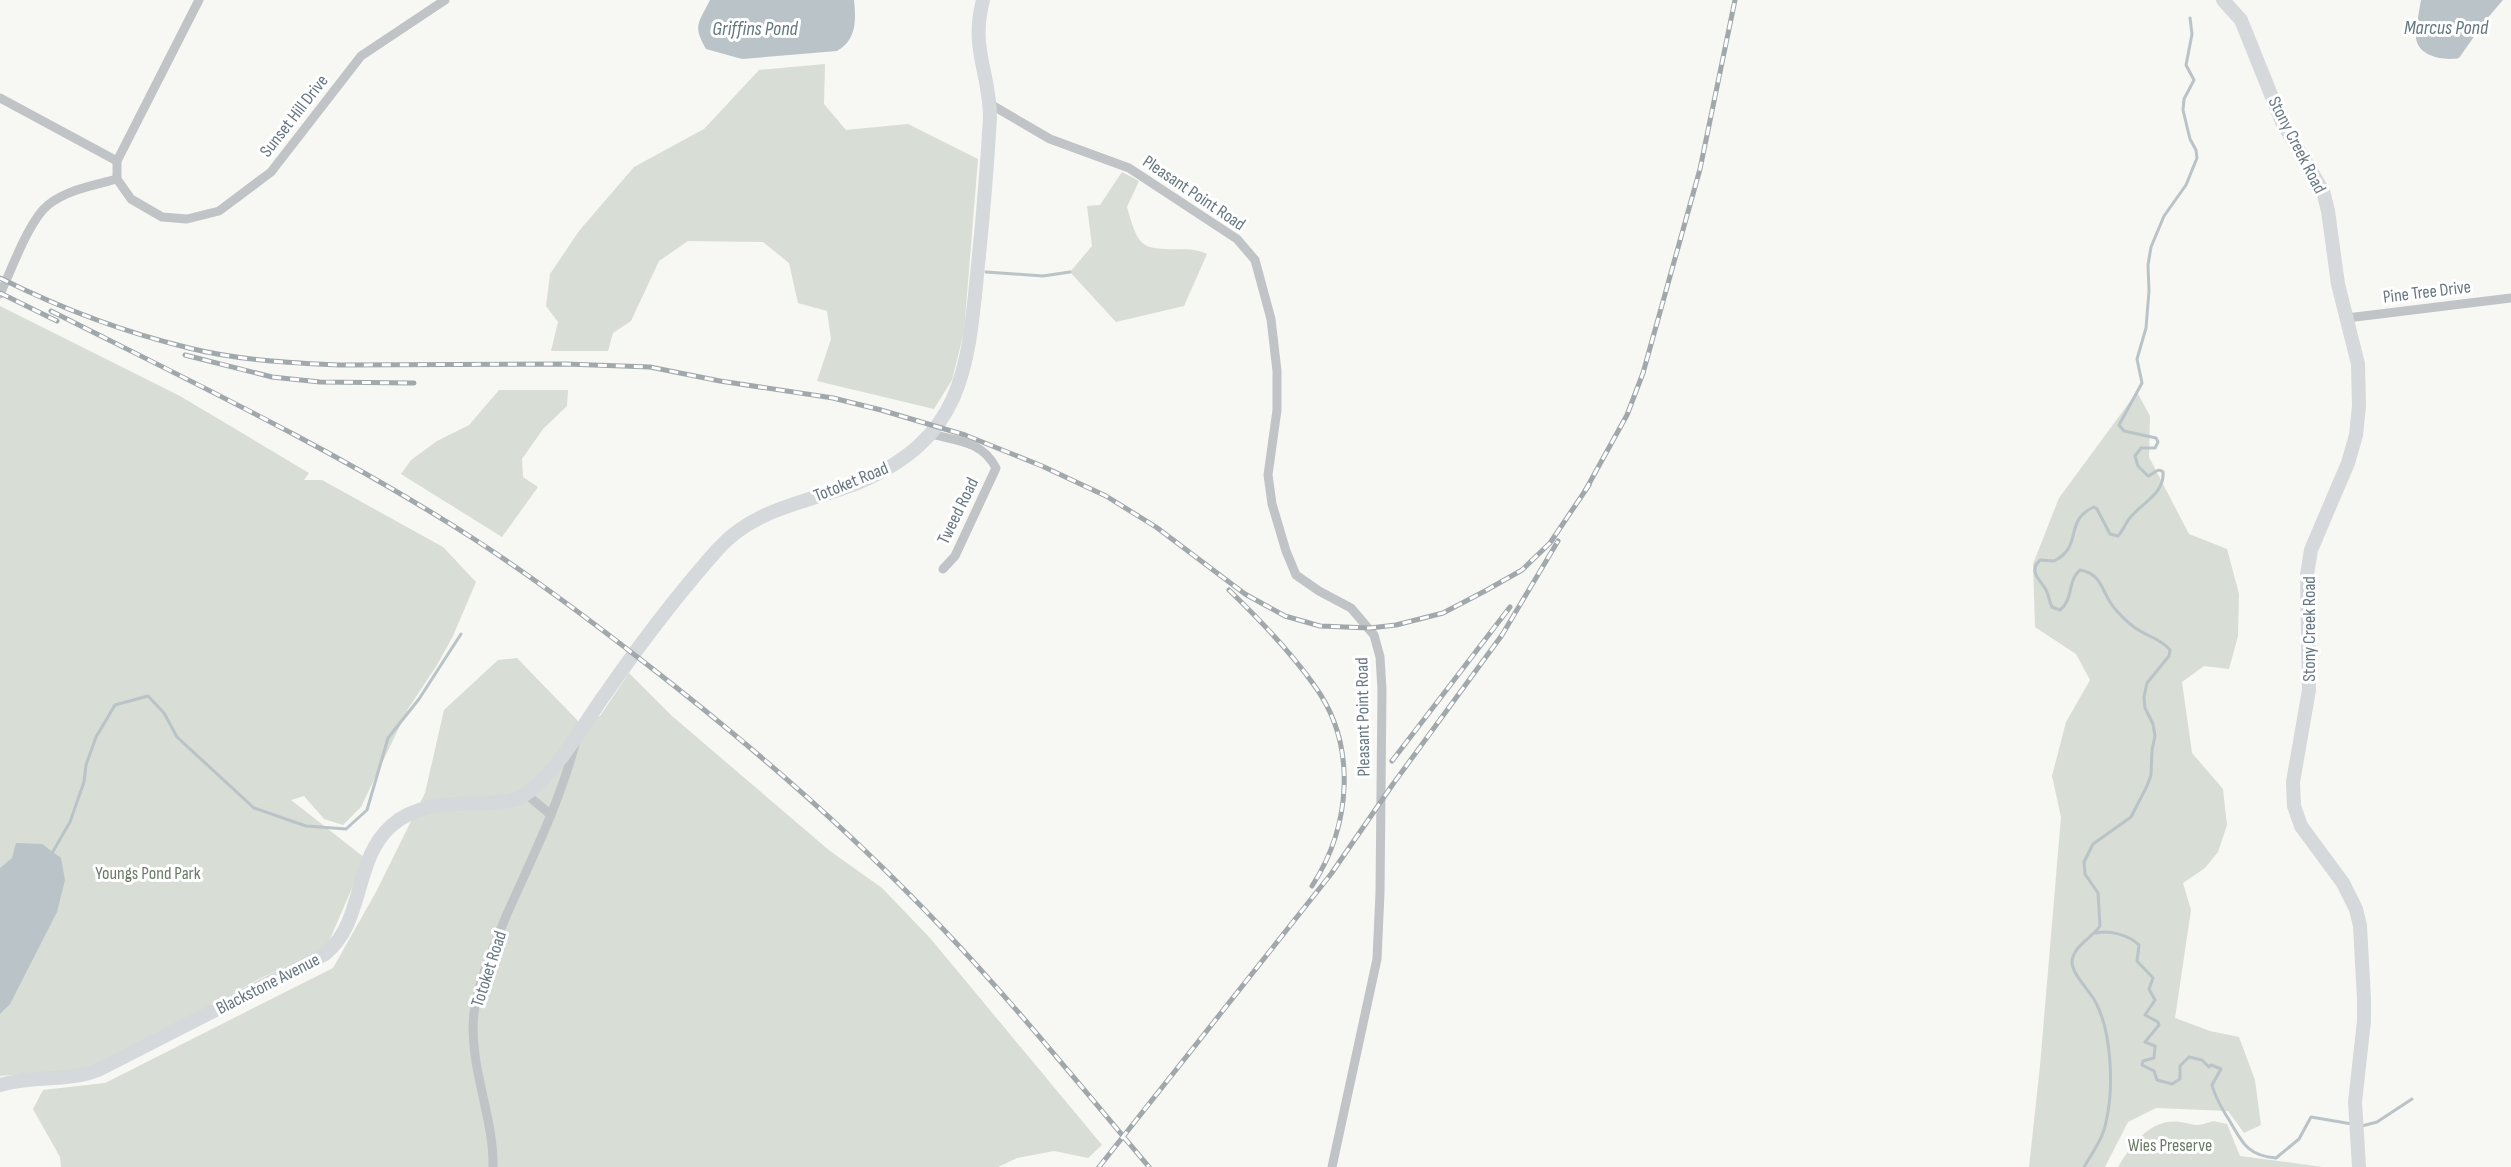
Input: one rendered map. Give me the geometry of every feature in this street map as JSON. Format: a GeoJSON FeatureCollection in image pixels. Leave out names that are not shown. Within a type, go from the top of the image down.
{"type":"FeatureCollection","features":[{"type":"Feature","properties":{"kind":"main road","name":"Totoket Road"},"geometry":{"type":"LineString","coordinates":[[578,733],[617,677],[713,555],[733,534],[776,510],[878,474],[910,453],[931,434],[953,400],[968,354],[979,258],[990,104],[977,39],[983,0]]}},
{"type":"Feature","properties":{"kind":"main road","name":"Stony Creek Road"},"geometry":{"type":"LineString","coordinates":[[2223,0],[2241,21],[2282,122],[2323,191],[2338,284],[2358,364],[2360,406],[2356,435],[2348,463],[2322,522],[2310,558],[2307,607],[2310,654],[2309,690],[2293,789],[2294,806],[2301,826],[2343,883],[2356,909],[2360,926],[2364,999],[2355,1102],[2359,1167]]}},
{"type":"Feature","properties":{"kind":"main road","name":"Blackstone Avenue"},"geometry":{"type":"LineString","coordinates":[[0,1085],[22,1080],[81,1075],[98,1070],[312,962],[333,948],[343,935],[350,921],[369,858],[379,839],[392,825],[407,815],[428,808],[506,801],[526,794],[544,778],[578,733]]}},
{"type":"Feature","properties":{"kind":"street"},"geometry":{"type":"LineString","coordinates":[[0,294],[36,218],[48,205],[89,186],[117,179],[117,161],[199,0]]}},
{"type":"Feature","properties":{"kind":"street","name":"Sunset Hill Drive"},"geometry":{"type":"LineString","coordinates":[[117,179],[131,199],[162,218],[187,219],[219,211],[271,172],[361,57],[445,0]]}},
{"type":"Feature","properties":{"kind":"street"},"geometry":{"type":"LineString","coordinates":[[0,98],[117,161]]}},
{"type":"Feature","properties":{"kind":"street","name":"Pleasant Point Road"},"geometry":{"type":"LineString","coordinates":[[990,104],[1050,139],[1129,168],[1237,239],[1255,260],[1271,319],[1278,371],[1277,410],[1268,475],[1272,504],[1286,551],[1296,575],[1319,591],[1351,608],[1370,628],[1380,657],[1382,690],[1380,893],[1377,959],[1332,1167]]}},
{"type":"Feature","properties":{"kind":"street","name":"Pine Tree Drive"},"geometry":{"type":"LineString","coordinates":[[2348,318],[2511,298]]}},
{"type":"Feature","properties":{"kind":"street","name":"Tweed Road"},"geometry":{"type":"LineString","coordinates":[[931,434],[970,443],[991,458],[996,468],[955,556],[943,569]]}},
{"type":"Feature","properties":{"kind":"street","name":"Totoket Road"},"geometry":{"type":"LineString","coordinates":[[493,1167],[492,1142],[478,1078],[473,1033],[477,997],[493,947],[561,790],[578,733]]}},
{"type":"Feature","properties":{"kind":"street"},"geometry":{"type":"LineString","coordinates":[[526,794],[551,815]]}},
{"type":"Feature","properties":{"kind":"green space"},"geometry":{"type":"Polygon","coordinates":[[[825,64],[824,104],[846,130],[908,124],[978,159],[964,332],[952,380],[934,409],[817,381],[831,339],[827,311],[798,303],[789,263],[763,242],[688,241],[659,261],[631,321],[613,333],[608,351],[551,351],[558,322],[546,306],[550,274],[579,231],[634,167],[704,129],[759,70],[825,64]]]}},
{"type":"Feature","properties":{"kind":"green space"},"geometry":{"type":"Polygon","coordinates":[[[1122,172],[1139,181],[1127,207],[1135,232],[1144,244],[1160,249],[1190,250],[1207,254],[1184,306],[1116,322],[1070,272],[1092,246],[1087,206],[1100,205],[1122,172]]]}},
{"type":"Feature","properties":{"kind":"green space","name":"Youngs Pond Park"},"geometry":{"type":"Polygon","coordinates":[[[0,306],[180,396],[309,473],[304,480],[322,480],[443,547],[476,582],[453,636],[408,709],[361,807],[343,825],[324,819],[304,796],[291,800],[365,858],[327,946],[259,979],[93,1069],[0,1076],[0,306]]]}},
{"type":"Feature","properties":{"kind":"green space"},"geometry":{"type":"Polygon","coordinates":[[[499,390],[568,390],[567,406],[543,429],[522,459],[523,477],[538,487],[502,537],[401,474],[411,460],[437,441],[469,425],[499,390]]]}},
{"type":"Feature","properties":{"kind":"green space"},"geometry":{"type":"Polygon","coordinates":[[[2137,392],[2150,416],[2149,457],[2189,534],[2227,549],[2239,594],[2238,636],[2229,669],[2204,666],[2182,682],[2192,753],[2223,789],[2227,825],[2218,852],[2205,868],[2183,883],[2191,910],[2175,1018],[2210,1031],[2239,1037],[2255,1080],[2261,1125],[2244,1133],[2228,1111],[2156,1108],[2128,1122],[2105,1167],[2029,1167],[2061,817],[2052,776],[2066,722],[2090,680],[2076,654],[2035,627],[2033,564],[2059,498],[2137,392]]]}},
{"type":"Feature","properties":{"kind":"green space"},"geometry":{"type":"Polygon","coordinates":[[[517,658],[579,722],[600,716],[629,673],[672,716],[830,851],[882,888],[930,938],[1102,1145],[1088,1158],[1054,1151],[1017,1158],[998,1167],[61,1167],[60,1157],[33,1109],[43,1090],[105,1083],[333,968],[376,892],[425,793],[444,710],[498,660],[517,658]]]}},
{"type":"Feature","properties":{"kind":"green space","name":"Wies Preserve"},"geometry":{"type":"Polygon","coordinates":[[[2213,1121],[2227,1124],[2240,1156],[2323,1167],[2118,1167],[2136,1142],[2160,1124],[2180,1122],[2200,1125],[2213,1121]]]}},
{"type":"Feature","properties":{"kind":"water","name":"Griffins Pond"},"geometry":{"type":"Polygon","coordinates":[[[710,0],[854,0],[854,28],[848,41],[837,51],[742,59],[706,49],[698,29],[700,19],[710,0]]]}},
{"type":"Feature","properties":{"kind":"water","name":"Marcus Pond"},"geometry":{"type":"Polygon","coordinates":[[[2421,0],[2503,0],[2459,58],[2447,59],[2427,53],[2418,44],[2416,33],[2421,0]]]}},
{"type":"Feature","properties":{"kind":"water"},"geometry":{"type":"Polygon","coordinates":[[[16,843],[42,844],[61,858],[65,880],[57,912],[10,1004],[0,1014],[0,868],[12,858],[16,843]]]}},
{"type":"Feature","properties":{"kind":"waterway"},"geometry":{"type":"LineString","coordinates":[[2084,1167],[2105,1128],[2111,1077],[2108,1044],[2101,1014],[2075,972],[2072,962],[2079,947],[2100,926],[2098,893],[2085,874],[2084,862],[2093,844],[2131,817],[2147,786],[2151,775],[2155,736],[2153,724],[2145,708],[2144,697],[2147,683],[2169,656],[2170,650],[2160,641],[2131,625],[2111,604],[2098,580],[2088,572],[2080,570],[2076,574],[2067,601],[2060,610],[2052,607],[2035,569],[2040,560],[2054,561],[2063,555],[2069,548],[2079,519],[2094,507],[2110,534],[2118,536],[2134,514],[2156,493],[2163,480],[2161,471],[2148,476],[2138,466],[2135,456],[2141,448],[2155,448],[2158,442],[2156,438],[2124,431],[2119,425],[2142,383],[2137,359],[2146,328],[2149,291],[2148,265],[2151,247],[2164,216],[2186,185],[2197,158],[2183,110],[2184,99],[2194,80],[2186,65],[2192,34],[2190,18]]}},
{"type":"Feature","properties":{"kind":"waterway"},"geometry":{"type":"LineString","coordinates":[[986,272],[1043,276],[1070,272]]}},
{"type":"Feature","properties":{"kind":"waterway"},"geometry":{"type":"LineString","coordinates":[[51,855],[70,822],[96,737],[115,705],[148,696],[164,713],[177,737],[254,808],[306,826],[346,829],[367,810],[388,738],[419,699],[461,634]]}},
{"type":"Feature","properties":{"kind":"waterway"},"geometry":{"type":"LineString","coordinates":[[2096,933],[2119,934],[2135,941],[2139,945],[2137,961],[2153,978],[2149,989],[2155,1000],[2145,1015],[2158,1022],[2159,1025],[2145,1042],[2155,1046],[2154,1058],[2143,1061],[2142,1065],[2154,1071],[2157,1080],[2172,1084],[2180,1079],[2180,1066],[2189,1057],[2202,1060],[2209,1067],[2211,1065],[2221,1069],[2212,1085],[2222,1108],[2250,1150],[2265,1157],[2276,1158],[2299,1139],[2311,1117],[2352,1124]]}},
{"type":"Feature","properties":{"kind":"waterway"},"geometry":{"type":"LineString","coordinates":[[2362,1126],[2377,1122],[2412,1099]]}},
{"type":"Feature","properties":{"kind":"railway"},"geometry":{"type":"LineString","coordinates":[[1585,491],[1627,415],[1643,373],[1700,169],[1735,0]]}},
{"type":"Feature","properties":{"kind":"railway"},"geometry":{"type":"LineString","coordinates":[[0,278],[116,327],[164,342],[245,358],[339,365],[565,364],[650,367],[720,381],[833,398],[881,410],[965,435],[1042,466],[1106,496],[1156,527],[1245,594],[1285,616],[1320,626],[1370,628],[1396,625],[1443,613],[1485,591],[1522,570],[1550,543],[1589,485]]}},
{"type":"Feature","properties":{"kind":"railway"},"geometry":{"type":"LineString","coordinates":[[0,293],[57,321]]}},
{"type":"Feature","properties":{"kind":"railway"},"geometry":{"type":"LineString","coordinates":[[51,311],[266,419],[423,507],[516,567],[640,659],[782,775],[883,868],[947,933],[1006,998],[1149,1167]]}},
{"type":"Feature","properties":{"kind":"railway"},"geometry":{"type":"LineString","coordinates":[[185,355],[272,377],[320,382],[414,383]]}},
{"type":"Feature","properties":{"kind":"railway"},"geometry":{"type":"LineString","coordinates":[[1099,1167],[1331,874],[1393,784],[1502,635],[1558,541]]}},
{"type":"Feature","properties":{"kind":"railway"},"geometry":{"type":"LineString","coordinates":[[1229,590],[1252,612],[1305,672],[1328,708],[1338,733],[1343,759],[1344,786],[1341,812],[1335,838],[1312,886]]}},
{"type":"Feature","properties":{"kind":"railway"},"geometry":{"type":"LineString","coordinates":[[1392,761],[1510,607]]}}]}
